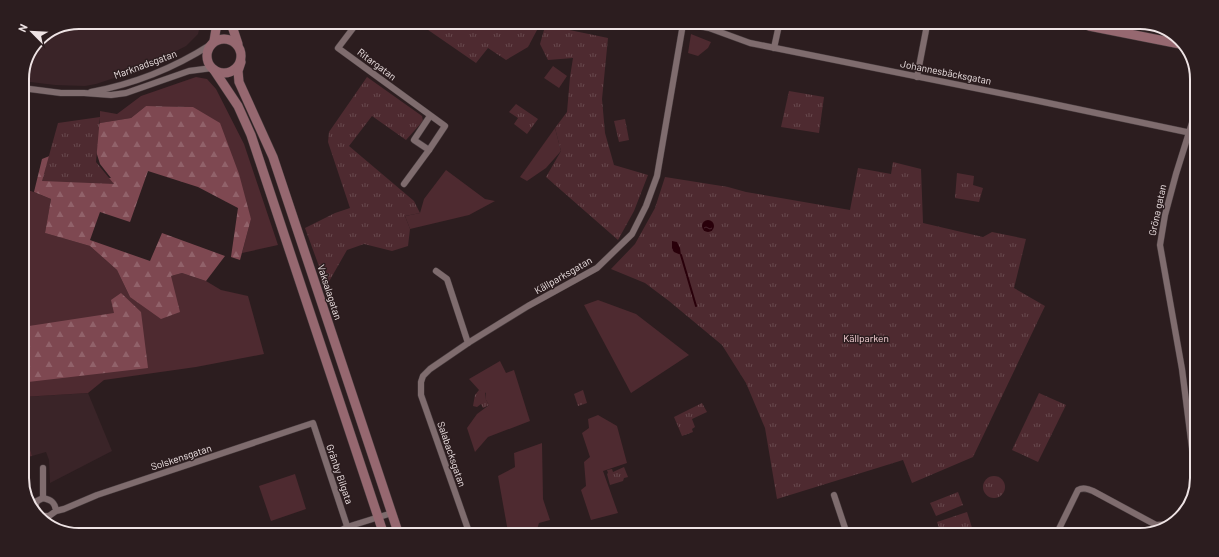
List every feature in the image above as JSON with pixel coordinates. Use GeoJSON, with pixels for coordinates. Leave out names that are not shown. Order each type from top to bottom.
{"type":"FeatureCollection","features":[{"type":"Feature","properties":{"kind":"main road"},"geometry":{"type":"LineString","coordinates":[[216,29],[208,50],[207,59],[238,106],[251,135],[382,528]]}},
{"type":"Feature","properties":{"kind":"main road"},"geometry":{"type":"LineString","coordinates":[[213,69],[219,72],[230,72],[234,70],[241,62],[241,51],[233,29]]}},
{"type":"Feature","properties":{"kind":"main road"},"geometry":{"type":"LineString","coordinates":[[1104,29],[1174,43]]}},
{"type":"Feature","properties":{"kind":"main road"},"geometry":{"type":"LineString","coordinates":[[212,43],[223,38],[227,38],[236,42],[239,46]]}},
{"type":"Feature","properties":{"kind":"main road","name":"Vaksalagatan"},"geometry":{"type":"LineString","coordinates":[[241,62],[238,71],[239,82],[273,157],[397,528]]}},
{"type":"Feature","properties":{"kind":"street","name":"Ritargatan"},"geometry":{"type":"LineString","coordinates":[[352,29],[338,48],[445,126],[404,184]]}},
{"type":"Feature","properties":{"kind":"street","name":"Källparksgatan"},"geometry":{"type":"LineString","coordinates":[[421,382],[427,371],[468,343],[528,306],[597,268],[632,234],[646,206],[657,176],[682,29]]}},
{"type":"Feature","properties":{"kind":"street","name":"Johannesbäcksgatan"},"geometry":{"type":"LineString","coordinates":[[712,29],[750,43],[1188,132]]}},
{"type":"Feature","properties":{"kind":"street"},"geometry":{"type":"LineString","coordinates":[[774,48],[778,29]]}},
{"type":"Feature","properties":{"kind":"street"},"geometry":{"type":"LineString","coordinates":[[917,76],[926,29]]}},
{"type":"Feature","properties":{"kind":"street","name":"Marknadsgatan"},"geometry":{"type":"LineString","coordinates":[[84,93],[111,87],[155,73],[183,61],[212,43]]}},
{"type":"Feature","properties":{"kind":"street","name":"Marknadsgatan"},"geometry":{"type":"LineString","coordinates":[[29,89],[62,94],[84,93],[111,95],[126,93],[189,71],[213,69]]}},
{"type":"Feature","properties":{"kind":"street"},"geometry":{"type":"LineString","coordinates":[[429,150],[414,140],[430,116]]}},
{"type":"Feature","properties":{"kind":"street","name":"Gröna gatan"},"geometry":{"type":"LineString","coordinates":[[1190,126],[1165,215],[1160,245],[1174,319],[1190,432]]}},
{"type":"Feature","properties":{"kind":"street"},"geometry":{"type":"LineString","coordinates":[[436,271],[447,279],[468,343]]}},
{"type":"Feature","properties":{"kind":"street","name":"Salabacksgatan"},"geometry":{"type":"LineString","coordinates":[[421,382],[421,395],[468,528]]}},
{"type":"Feature","properties":{"kind":"street","name":"Solskensgatan"},"geometry":{"type":"LineString","coordinates":[[46,516],[49,516],[56,511],[64,510],[105,492],[313,424]]}},
{"type":"Feature","properties":{"kind":"street","name":"Gränby Bilgata"},"geometry":{"type":"LineString","coordinates":[[313,424],[347,528]]}},
{"type":"Feature","properties":{"kind":"street","name":"Solskensgatan"},"geometry":{"type":"LineString","coordinates":[[36,504],[37,501],[43,498],[43,468]]}},
{"type":"Feature","properties":{"kind":"street"},"geometry":{"type":"LineString","coordinates":[[1059,528],[1080,488],[1087,488],[1156,525]]}},
{"type":"Feature","properties":{"kind":"street"},"geometry":{"type":"LineString","coordinates":[[834,495],[845,528]]}},
{"type":"Feature","properties":{"kind":"street"},"geometry":{"type":"LineString","coordinates":[[43,498],[50,499],[55,504],[56,511]]}},
{"type":"Feature","properties":{"kind":"street"},"geometry":{"type":"LineString","coordinates":[[353,528],[392,513]]}},
{"type":"Feature","properties":{"kind":"shaded area"},"geometry":{"type":"Polygon","coordinates":[[[72,29],[199,29],[198,34],[186,46],[147,66],[96,84],[85,86],[55,85],[29,82],[34,57],[37,52],[52,52],[52,37],[72,29]]]}},
{"type":"Feature","properties":{"kind":"shaded area"},"geometry":{"type":"Polygon","coordinates":[[[88,393],[112,451],[50,483],[49,460],[46,452],[32,456],[29,445],[29,397],[88,393]]]}},
{"type":"Feature","properties":{"kind":"green space"},"geometry":{"type":"Polygon","coordinates":[[[427,29],[537,30],[528,47],[506,60],[488,48],[476,63],[427,29]]]}},
{"type":"Feature","properties":{"kind":"green space"},"geometry":{"type":"Polygon","coordinates":[[[565,29],[608,38],[602,99],[605,133],[614,165],[648,175],[634,211],[618,240],[546,177],[561,151],[555,128],[567,112],[573,58],[548,60],[540,44],[544,30],[565,29]]]}},
{"type":"Feature","properties":{"kind":"green space"},"geometry":{"type":"Polygon","coordinates":[[[691,34],[711,42],[708,48],[698,56],[688,53],[691,34]]]}},
{"type":"Feature","properties":{"kind":"green space"},"geometry":{"type":"Polygon","coordinates":[[[553,66],[567,76],[559,88],[544,78],[553,66]]]}},
{"type":"Feature","properties":{"kind":"green space"},"geometry":{"type":"Polygon","coordinates":[[[196,77],[207,79],[216,89],[244,144],[278,245],[242,253],[251,219],[193,107],[146,106],[131,118],[100,123],[100,111],[117,114],[141,96],[196,77]]]}},
{"type":"Feature","properties":{"kind":"green space"},"geometry":{"type":"Polygon","coordinates":[[[367,77],[422,116],[423,121],[406,140],[372,116],[349,146],[414,201],[420,213],[405,216],[410,229],[408,246],[392,251],[364,244],[347,250],[327,285],[305,228],[335,213],[350,208],[328,142],[329,132],[367,77]]]}},
{"type":"Feature","properties":{"kind":"green space"},"geometry":{"type":"Polygon","coordinates":[[[789,91],[824,97],[819,133],[781,127],[789,91]]]}},
{"type":"Feature","properties":{"kind":"green space"},"geometry":{"type":"Polygon","coordinates":[[[516,104],[538,119],[527,134],[514,124],[518,118],[509,112],[516,104]]]}},
{"type":"Feature","properties":{"kind":"green space"},"geometry":{"type":"Polygon","coordinates":[[[146,106],[193,107],[220,123],[239,174],[251,219],[240,260],[231,257],[238,208],[198,187],[148,171],[130,222],[100,212],[90,240],[150,261],[162,233],[225,256],[206,281],[182,273],[171,276],[180,312],[161,319],[130,297],[117,270],[90,246],[45,233],[51,199],[34,192],[42,159],[57,153],[79,177],[111,178],[100,164],[91,135],[100,123],[131,118],[146,106]]]}},
{"type":"Feature","properties":{"kind":"green space"},"geometry":{"type":"Polygon","coordinates":[[[100,117],[96,162],[114,184],[42,181],[58,123],[100,117]]]}},
{"type":"Feature","properties":{"kind":"green space"},"geometry":{"type":"Polygon","coordinates":[[[625,119],[629,140],[619,142],[614,121],[625,119]]]}},
{"type":"Feature","properties":{"kind":"green space"},"geometry":{"type":"Polygon","coordinates":[[[555,128],[561,151],[546,168],[527,181],[520,177],[555,128]]]}},
{"type":"Feature","properties":{"kind":"green space","name":"Källparken"},"geometry":{"type":"Polygon","coordinates":[[[893,162],[921,169],[923,223],[983,237],[992,232],[1026,239],[1014,288],[1045,306],[973,457],[912,483],[903,460],[777,499],[765,428],[746,383],[722,345],[645,283],[611,269],[635,244],[655,208],[665,177],[728,187],[746,192],[850,210],[858,168],[891,174],[893,162]]]}},
{"type":"Feature","properties":{"kind":"green space"},"geometry":{"type":"Polygon","coordinates":[[[446,170],[485,199],[495,201],[469,215],[410,229],[405,216],[420,213],[424,199],[446,170]]]}},
{"type":"Feature","properties":{"kind":"green space"},"geometry":{"type":"Polygon","coordinates":[[[957,173],[974,176],[973,185],[983,188],[979,202],[955,198],[957,173]]]}},
{"type":"Feature","properties":{"kind":"green space"},"geometry":{"type":"Polygon","coordinates":[[[29,191],[51,199],[45,233],[90,246],[117,270],[130,297],[171,276],[182,273],[206,281],[221,290],[248,296],[264,354],[196,367],[104,380],[88,393],[29,397],[29,191]]]}},
{"type":"Feature","properties":{"kind":"green space"},"geometry":{"type":"Polygon","coordinates":[[[121,293],[141,312],[148,368],[29,382],[29,326],[114,313],[111,300],[121,293]]]}},
{"type":"Feature","properties":{"kind":"green space"},"geometry":{"type":"Polygon","coordinates":[[[598,300],[636,314],[689,355],[631,393],[584,305],[598,300]]]}},
{"type":"Feature","properties":{"kind":"green space"},"geometry":{"type":"Polygon","coordinates":[[[500,361],[506,373],[514,370],[530,421],[488,437],[475,452],[467,428],[477,414],[489,405],[486,400],[486,393],[479,390],[469,379],[500,361]]]}},
{"type":"Feature","properties":{"kind":"green space"},"geometry":{"type":"Polygon","coordinates":[[[479,390],[485,391],[486,400],[489,405],[483,408],[481,404],[477,407],[473,406],[475,395],[479,390]]]}},
{"type":"Feature","properties":{"kind":"green space"},"geometry":{"type":"Polygon","coordinates":[[[583,390],[587,403],[578,406],[574,394],[583,390]]]}},
{"type":"Feature","properties":{"kind":"green space"},"geometry":{"type":"Polygon","coordinates":[[[1039,393],[1066,405],[1038,462],[1012,450],[1039,393]]]}},
{"type":"Feature","properties":{"kind":"green space"},"geometry":{"type":"Polygon","coordinates":[[[702,403],[707,412],[692,419],[695,427],[692,429],[693,432],[682,436],[674,417],[702,403]]]}},
{"type":"Feature","properties":{"kind":"green space"},"geometry":{"type":"Polygon","coordinates":[[[598,415],[617,426],[627,463],[603,471],[618,513],[591,520],[581,490],[586,486],[584,462],[590,457],[582,433],[589,428],[588,419],[598,415]]]}},
{"type":"Feature","properties":{"kind":"green space"},"geometry":{"type":"Polygon","coordinates":[[[542,443],[543,499],[550,520],[539,523],[538,528],[507,528],[498,476],[515,467],[514,453],[542,443]]]}},
{"type":"Feature","properties":{"kind":"green space"},"geometry":{"type":"Polygon","coordinates":[[[29,445],[32,456],[29,457],[29,445]]]}},
{"type":"Feature","properties":{"kind":"green space"},"geometry":{"type":"Polygon","coordinates":[[[624,467],[628,477],[624,478],[623,481],[610,485],[607,470],[612,469],[613,472],[624,467]]]}},
{"type":"Feature","properties":{"kind":"green space"},"geometry":{"type":"Polygon","coordinates":[[[295,474],[306,509],[271,521],[259,486],[295,474]]]}},
{"type":"Feature","properties":{"kind":"green space"},"geometry":{"type":"Polygon","coordinates":[[[994,476],[998,477],[1004,483],[1004,491],[998,497],[994,498],[990,497],[984,491],[983,487],[984,483],[990,477],[994,476]]]}},
{"type":"Feature","properties":{"kind":"green space"},"geometry":{"type":"Polygon","coordinates":[[[958,492],[963,505],[936,516],[930,503],[958,492]]]}},
{"type":"Feature","properties":{"kind":"green space"},"geometry":{"type":"Polygon","coordinates":[[[967,512],[972,528],[939,528],[937,522],[967,512]]]}},
{"type":"Feature","properties":{"kind":"water"},"geometry":{"type":"Polygon","coordinates":[[[710,220],[713,221],[713,231],[706,232],[703,231],[702,224],[703,221],[710,220]]]}},
{"type":"Feature","properties":{"kind":"water"},"geometry":{"type":"Polygon","coordinates":[[[672,241],[677,242],[681,255],[674,252],[672,249],[672,241]]]}},
{"type":"Feature","properties":{"kind":"waterway"},"geometry":{"type":"LineString","coordinates":[[681,255],[696,306]]}}]}
